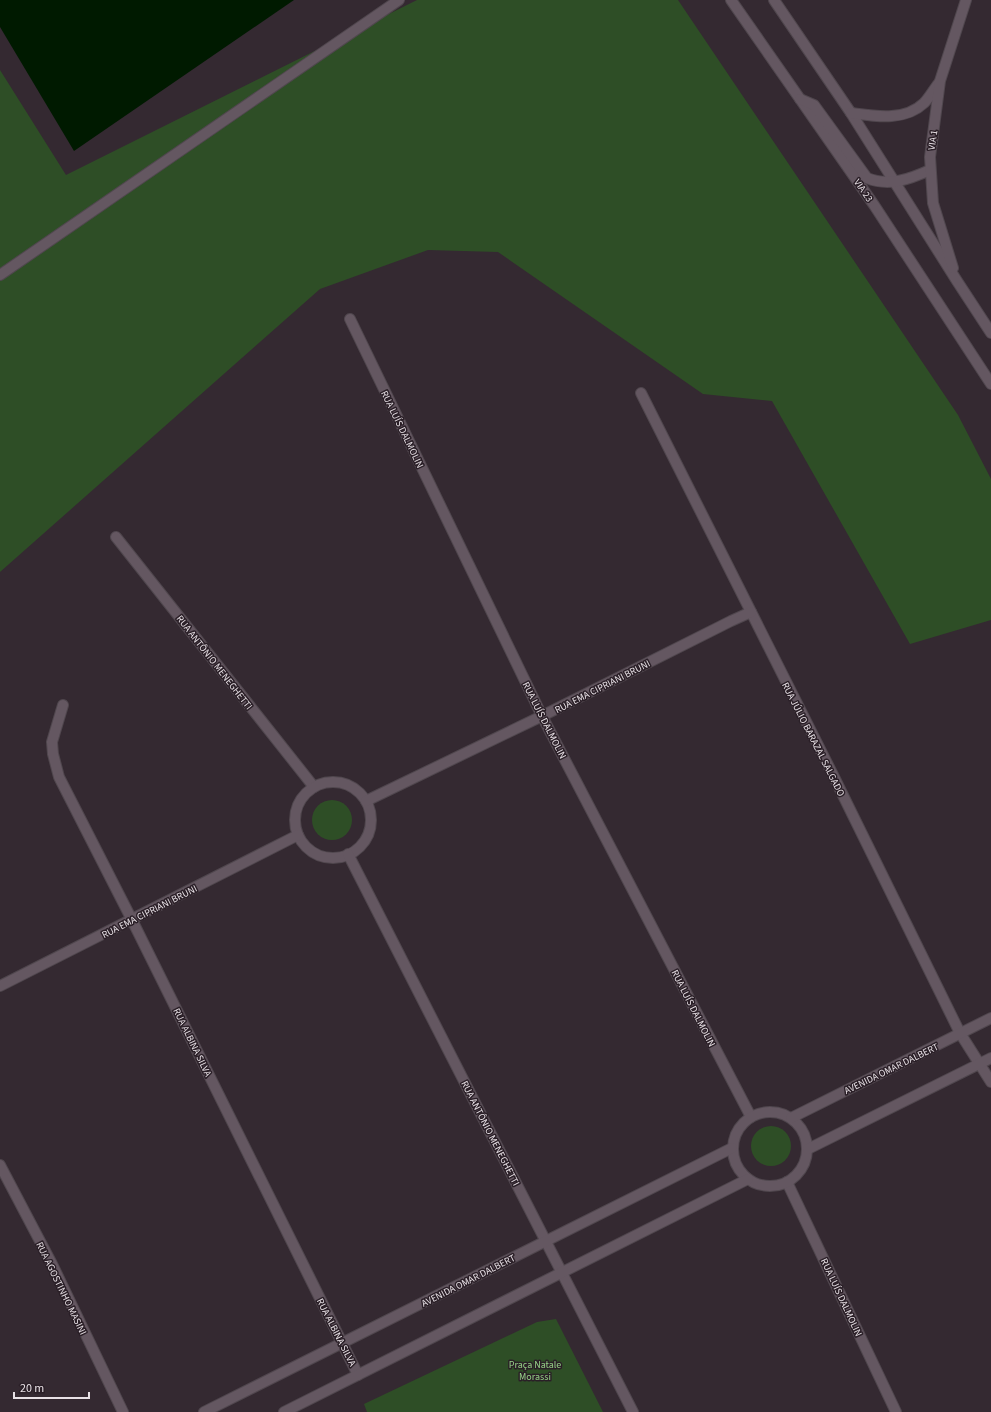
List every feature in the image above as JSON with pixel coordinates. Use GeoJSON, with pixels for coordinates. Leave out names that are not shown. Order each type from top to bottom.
{"type":"FeatureCollection","features":[{"type":"Feature","properties":{"kind":"street"},"geometry":{"type":"LineString","coordinates":[[0,275],[399,0]]}},
{"type":"Feature","properties":{"kind":"street","name":"VIA 23"},"geometry":{"type":"LineString","coordinates":[[731,0],[874,205],[991,384]]}},
{"type":"Feature","properties":{"kind":"street"},"geometry":{"type":"LineString","coordinates":[[774,0],[851,113],[991,333]]}},
{"type":"Feature","properties":{"kind":"street","name":"VIA 1"},"geometry":{"type":"LineString","coordinates":[[957,281],[932,203],[930,156],[940,81],[966,0]]}},
{"type":"Feature","properties":{"kind":"street"},"geometry":{"type":"LineString","coordinates":[[851,113],[881,117],[896,116],[910,112],[923,104],[940,81]]}},
{"type":"Feature","properties":{"kind":"street"},"geometry":{"type":"LineString","coordinates":[[800,99],[814,105],[867,178],[872,180],[894,182],[908,179],[930,170]]}},
{"type":"Feature","properties":{"kind":"street","name":"RUA LUÍS DALMOLIN"},"geometry":{"type":"LineString","coordinates":[[350,319],[542,716],[751,1117]]}},
{"type":"Feature","properties":{"kind":"street","name":"RUA JÚLIO BARAZAL SALGADO"},"geometry":{"type":"LineString","coordinates":[[641,393],[960,1033],[991,1082]]}},
{"type":"Feature","properties":{"kind":"street","name":"RUA ANTÔNIO MENEGHETTI"},"geometry":{"type":"LineString","coordinates":[[116,536],[314,787]]}},
{"type":"Feature","properties":{"kind":"street","name":"RUA EMA CIPRIANI BRUNI"},"geometry":{"type":"LineString","coordinates":[[366,801],[542,716],[751,612]]}},
{"type":"Feature","properties":{"kind":"street","name":"RUA ALBINA SILVA"},"geometry":{"type":"LineString","coordinates":[[63,705],[52,742],[53,754],[60,777],[358,1375]]}},
{"type":"Feature","properties":{"kind":"street"},"geometry":{"type":"LineString","coordinates":[[328,782],[343,783],[357,790],[366,801],[371,816],[369,832],[361,846],[348,854],[334,858],[319,855],[307,847],[298,835],[295,822],[297,808],[304,796],[314,787],[328,782]]}},
{"type":"Feature","properties":{"kind":"street","name":"RUA EMA CIPRIANI BRUNI"},"geometry":{"type":"LineString","coordinates":[[0,986],[298,835]]}},
{"type":"Feature","properties":{"kind":"street","name":"RUA ANTÔNIO MENEGHETTI"},"geometry":{"type":"LineString","coordinates":[[348,854],[633,1412]]}},
{"type":"Feature","properties":{"kind":"street","name":"AVENIDA OMAR DALBERT"},"geometry":{"type":"LineString","coordinates":[[792,1118],[991,1018]]}},
{"type":"Feature","properties":{"kind":"street"},"geometry":{"type":"LineString","coordinates":[[808,1149],[991,1058]]}},
{"type":"Feature","properties":{"kind":"street"},"geometry":{"type":"LineString","coordinates":[[772,1111],[782,1113],[792,1118],[804,1132],[807,1140],[808,1149],[802,1168],[787,1182],[778,1185],[768,1186],[758,1184],[748,1179],[736,1166],[732,1148],[734,1138],[743,1123],[761,1112],[772,1111]]}},
{"type":"Feature","properties":{"kind":"street","name":"AVENIDA OMAR DALBERT"},"geometry":{"type":"LineString","coordinates":[[204,1412],[732,1148]]}},
{"type":"Feature","properties":{"kind":"street","name":"RUA AGOSTINHO MASINI"},"geometry":{"type":"LineString","coordinates":[[0,1165],[52,1264],[122,1412]]}},
{"type":"Feature","properties":{"kind":"street"},"geometry":{"type":"LineString","coordinates":[[284,1412],[748,1179]]}},
{"type":"Feature","properties":{"kind":"street","name":"RUA LUÍS DALMOLIN"},"geometry":{"type":"LineString","coordinates":[[787,1182],[896,1412]]}},
{"type":"Feature","properties":{"kind":"green space"},"geometry":{"type":"Polygon","coordinates":[[[417,0],[678,0],[958,415],[991,479],[991,620],[910,644],[772,401],[703,394],[498,252],[428,250],[320,289],[0,572],[0,70],[66,175],[417,0]]]}},
{"type":"Feature","properties":{"kind":"green space"},"geometry":{"type":"Polygon","coordinates":[[[336,800],[343,803],[349,809],[352,820],[351,828],[343,837],[336,840],[328,840],[321,837],[313,828],[312,816],[315,809],[324,801],[336,800]]]}},
{"type":"Feature","properties":{"kind":"green space"},"geometry":{"type":"Polygon","coordinates":[[[775,1126],[782,1129],[788,1135],[791,1146],[790,1154],[782,1163],[775,1166],[767,1166],[760,1163],[752,1154],[751,1142],[754,1135],[763,1127],[775,1126]]]}},
{"type":"Feature","properties":{"kind":"green space","name":"Praça Natale Morassi"},"geometry":{"type":"Polygon","coordinates":[[[556,1319],[603,1412],[367,1412],[364,1404],[537,1322],[556,1319]]]}},
{"type":"Feature","properties":{"kind":"shaded area"},"geometry":{"type":"Polygon","coordinates":[[[0,0],[294,0],[74,151],[0,27],[0,0]]]}}]}
